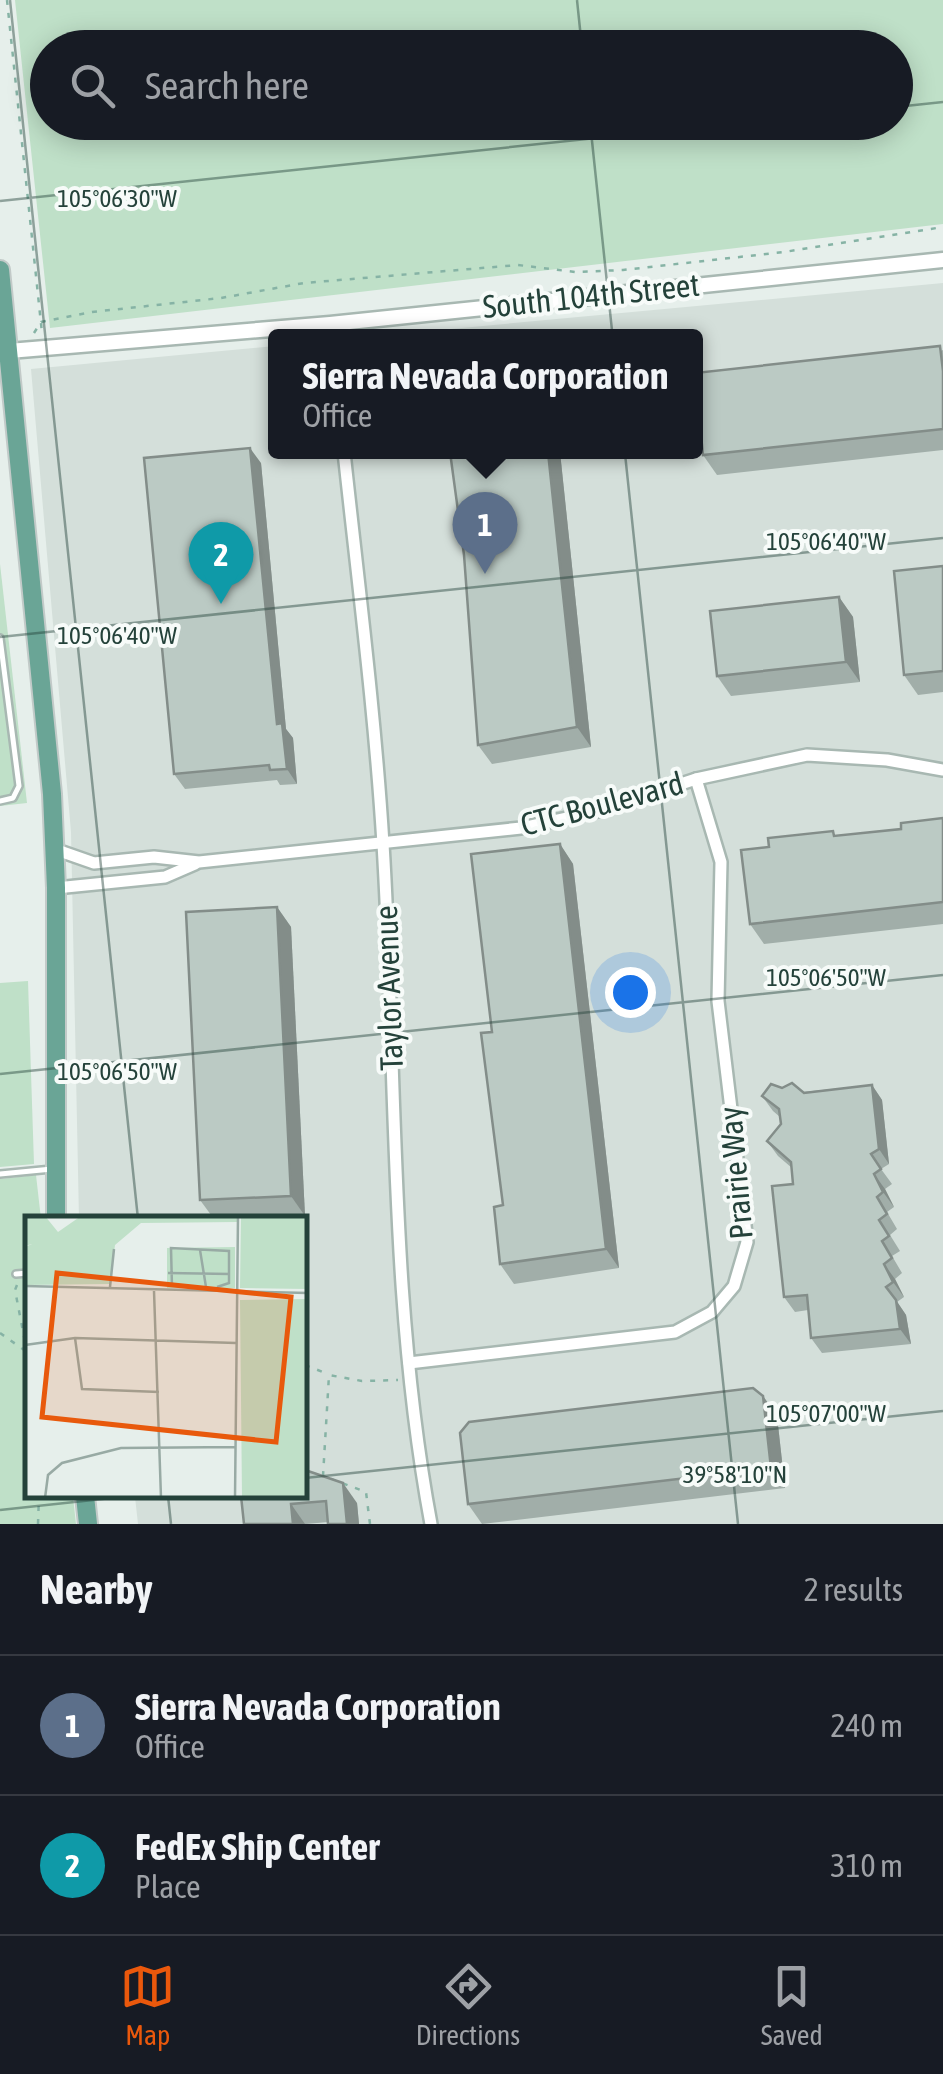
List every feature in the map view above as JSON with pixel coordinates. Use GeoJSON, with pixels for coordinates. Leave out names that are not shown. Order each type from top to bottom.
{"type":"FeatureCollection","features":[{"type":"Feature","properties":{"kind":"main road"},"geometry":{"type":"LineString","coordinates":[[0,270],[4,350],[44,703],[54,849],[56,1216]]}},
{"type":"Feature","properties":{"kind":"main road"},"geometry":{"type":"LineString","coordinates":[[85,1499],[88,1524]]}},
{"type":"Feature","properties":{"kind":"street","name":"South 104th Street"},"geometry":{"type":"LineString","coordinates":[[339,329],[943,260]]}},
{"type":"Feature","properties":{"kind":"street","name":"South 104th Street"},"geometry":{"type":"LineString","coordinates":[[4,350],[268,334]]}},
{"type":"Feature","properties":{"kind":"street","name":"Taylor Avenue"},"geometry":{"type":"LineString","coordinates":[[345,459],[383,843],[400,1260],[409,1363],[431,1524]]}},
{"type":"Feature","properties":{"kind":"street","name":"CTC Boulevard"},"geometry":{"type":"LineString","coordinates":[[54,849],[94,863],[154,857],[199,862],[383,843],[560,821],[696,779],[769,761],[821,754],[943,770]]}},
{"type":"Feature","properties":{"kind":"street","name":"Prairie Way"},"geometry":{"type":"LineString","coordinates":[[409,1363],[675,1332],[712,1312],[734,1286],[747,1242],[718,1001],[722,862],[696,779]]}},
{"type":"Feature","properties":{"kind":"street","name":"CTC Boulevard"},"geometry":{"type":"LineString","coordinates":[[56,888],[166,876],[199,862]]}},
{"type":"Feature","properties":{"kind":"lane"},"geometry":{"type":"LineString","coordinates":[[0,638],[18,786],[13,798],[0,801]]}},
{"type":"Feature","properties":{"kind":"lane"},"geometry":{"type":"LineString","coordinates":[[0,1174],[54,1169]]}},
{"type":"Feature","properties":{"kind":"path"},"geometry":{"type":"LineString","coordinates":[[7,0],[44,350]]}},
{"type":"Feature","properties":{"kind":"path"},"geometry":{"type":"LineString","coordinates":[[34,334],[41,322],[92,312],[222,298],[304,283],[518,265],[575,272],[623,270],[845,244],[943,228]]}},
{"type":"Feature","properties":{"kind":"path"},"geometry":{"type":"LineString","coordinates":[[21,1274],[15,1290],[25,1342]]}},
{"type":"Feature","properties":{"kind":"path"},"geometry":{"type":"LineString","coordinates":[[0,1333],[25,1351]]}},
{"type":"Feature","properties":{"kind":"path"},"geometry":{"type":"LineString","coordinates":[[308,1366],[362,1381],[412,1380]]}},
{"type":"Feature","properties":{"kind":"path"},"geometry":{"type":"LineString","coordinates":[[330,1375],[323,1476],[366,1492],[370,1524]]}},
{"type":"Feature","properties":{"kind":"path"},"geometry":{"type":"LineString","coordinates":[[38,1524],[39,1499]]}},
{"type":"Feature","properties":{"kind":"shaded area"},"geometry":{"type":"Polygon","coordinates":[[[943,283],[943,1524],[138,1524],[135,1499],[308,1499],[308,1216],[79,1216],[71,832],[31,369],[268,347],[268,459],[703,459],[703,329],[450,329],[943,283]]]}},
{"type":"Feature","properties":{"kind":"green space"},"geometry":{"type":"Polygon","coordinates":[[[15,0],[943,0],[943,224],[50,328],[15,0]]]}},
{"type":"Feature","properties":{"kind":"green space"},"geometry":{"type":"Polygon","coordinates":[[[0,564],[27,803],[0,806],[0,564]]]}},
{"type":"Feature","properties":{"kind":"green space"},"geometry":{"type":"Polygon","coordinates":[[[28,981],[34,1164],[0,1167],[0,983],[28,981]]]}},
{"type":"Feature","properties":{"kind":"green space"},"geometry":{"type":"Polygon","coordinates":[[[36,1175],[41,1216],[25,1216],[25,1499],[73,1499],[76,1524],[0,1524],[0,1179],[36,1175]]]}},
{"type":"Feature","properties":{"kind":"building"},"geometry":{"type":"Polygon","coordinates":[[[940,346],[943,429],[703,455],[703,372],[940,346]]]}},
{"type":"Feature","properties":{"kind":"building"},"geometry":{"type":"Polygon","coordinates":[[[250,448],[277,724],[282,723],[287,769],[270,770],[269,765],[174,774],[144,458],[250,448]]]}},
{"type":"Feature","properties":{"kind":"building"},"geometry":{"type":"Polygon","coordinates":[[[451,459],[549,459],[577,727],[478,745],[464,555],[451,459]]]}},
{"type":"Feature","properties":{"kind":"building"},"geometry":{"type":"Polygon","coordinates":[[[943,566],[943,671],[904,675],[894,571],[943,566]]]}},
{"type":"Feature","properties":{"kind":"building"},"geometry":{"type":"Polygon","coordinates":[[[839,597],[846,662],[717,676],[710,611],[839,597]]]}},
{"type":"Feature","properties":{"kind":"building"},"geometry":{"type":"Polygon","coordinates":[[[943,818],[943,902],[750,924],[741,850],[769,847],[768,838],[901,829],[901,823],[943,818]]]}},
{"type":"Feature","properties":{"kind":"building"},"geometry":{"type":"Polygon","coordinates":[[[560,844],[606,1249],[500,1264],[494,1207],[503,1205],[481,1033],[492,1032],[471,854],[560,844]]]}},
{"type":"Feature","properties":{"kind":"building"},"geometry":{"type":"Polygon","coordinates":[[[277,907],[291,1196],[200,1200],[186,912],[277,907]]]}},
{"type":"Feature","properties":{"kind":"building"},"geometry":{"type":"Polygon","coordinates":[[[792,1083],[804,1093],[872,1085],[879,1149],[871,1154],[881,1169],[874,1174],[883,1192],[877,1197],[887,1214],[879,1220],[889,1236],[882,1241],[892,1258],[884,1264],[893,1282],[886,1287],[896,1300],[900,1329],[811,1338],[807,1295],[784,1297],[772,1186],[793,1184],[791,1162],[767,1141],[781,1124],[779,1109],[762,1096],[771,1084],[782,1088],[792,1083]]]}},
{"type":"Feature","properties":{"kind":"building"},"geometry":{"type":"Polygon","coordinates":[[[753,1388],[763,1396],[771,1468],[468,1504],[460,1433],[469,1422],[753,1388]]]}},
{"type":"Feature","properties":{"kind":"building"},"geometry":{"type":"Polygon","coordinates":[[[308,1471],[343,1483],[347,1524],[328,1524],[326,1501],[291,1504],[293,1524],[244,1524],[241,1499],[308,1499],[308,1471]]]}},
{"type":"Feature","properties":{"kind":"place","name":"Sierra Nevada Corporation"},"geometry":{"type":"Point","coordinates":[485,574]}},
{"type":"Feature","properties":{"kind":"place","name":"FedEx Ship Center"},"geometry":{"type":"Point","coordinates":[221,604]}}]}
